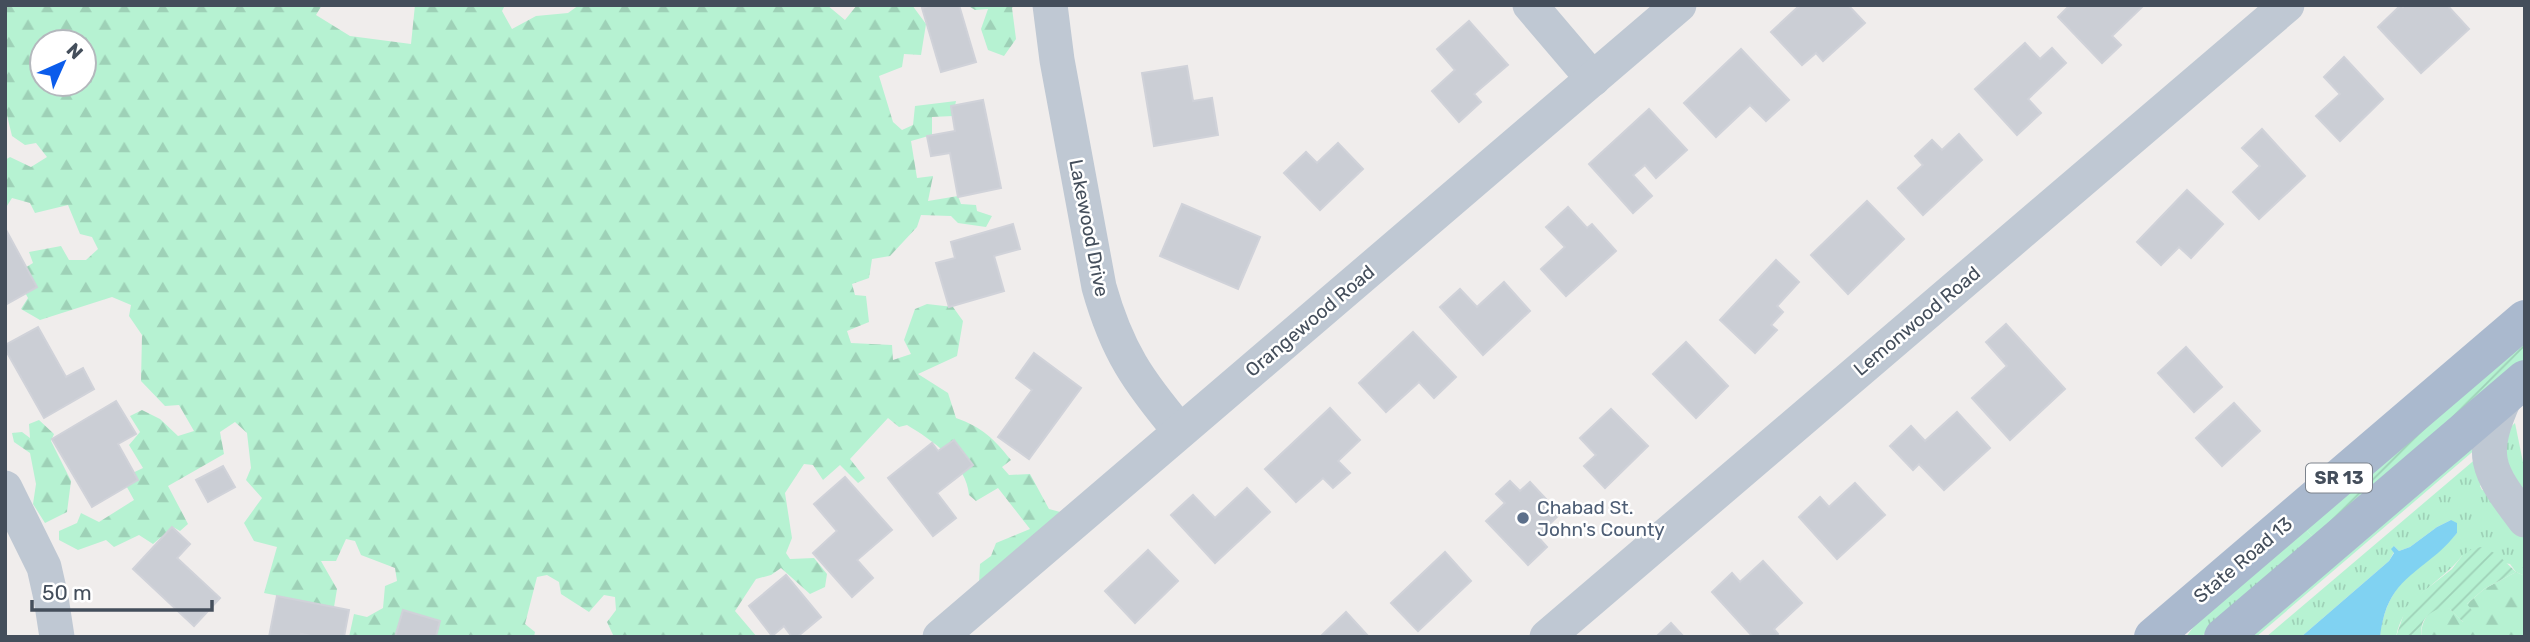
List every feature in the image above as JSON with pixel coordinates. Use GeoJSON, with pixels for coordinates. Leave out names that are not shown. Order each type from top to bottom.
{"type":"FeatureCollection","features":[{"type":"Feature","properties":{"kind":"main road","name":"State Road 13"},"geometry":{"type":"LineString","coordinates":[[2153,637],[2525,319]]}},
{"type":"Feature","properties":{"kind":"main road","name":"SR 13"},"geometry":{"type":"LineString","coordinates":[[2224,637],[2515,387]]}},
{"type":"Feature","properties":{"kind":"street","name":"Lakewood Drive"},"geometry":{"type":"LineString","coordinates":[[1050,5],[1057,60],[1099,287],[1108,319],[1127,361],[1147,392],[1180,431]]}},
{"type":"Feature","properties":{"kind":"street"},"geometry":{"type":"LineString","coordinates":[[1531,5],[1593,79]]}},
{"type":"Feature","properties":{"kind":"street","name":"Orangewood Road"},"geometry":{"type":"LineString","coordinates":[[940,637],[1679,5]]}},
{"type":"Feature","properties":{"kind":"street","name":"Lemonwood Road"},"geometry":{"type":"LineString","coordinates":[[1547,637],[2287,5]]}},
{"type":"Feature","properties":{"kind":"street"},"geometry":{"type":"LineString","coordinates":[[2515,387],[2492,424],[2489,443],[2491,469],[2501,489],[2525,520]]}},
{"type":"Feature","properties":{"kind":"street"},"geometry":{"type":"LineString","coordinates":[[5,488],[44,568],[57,637]]}},
{"type":"Feature","properties":{"kind":"green space"},"geometry":{"type":"Polygon","coordinates":[[[5,5],[322,5],[316,15],[350,36],[411,44],[415,5],[505,5],[502,11],[512,29],[536,16],[568,13],[579,5],[827,5],[845,20],[857,5],[912,5],[926,24],[921,55],[904,54],[902,67],[879,76],[893,122],[902,130],[913,125],[915,106],[956,101],[953,116],[932,117],[932,135],[911,141],[917,178],[933,176],[928,201],[958,196],[961,204],[976,205],[977,211],[992,216],[986,227],[958,223],[951,216],[921,215],[917,227],[890,256],[872,259],[869,278],[852,284],[855,295],[866,296],[869,322],[847,331],[851,343],[892,345],[893,360],[911,354],[904,340],[915,309],[927,304],[953,307],[963,321],[957,356],[918,374],[948,393],[956,418],[980,430],[999,446],[1011,460],[1002,467],[1009,475],[1030,474],[1049,509],[1064,513],[979,583],[980,564],[991,556],[996,543],[1030,529],[998,488],[976,501],[969,495],[962,473],[947,454],[907,425],[899,427],[888,418],[850,459],[865,478],[858,483],[840,465],[823,480],[813,465],[804,464],[785,493],[792,538],[786,553],[790,559],[814,558],[827,574],[825,587],[810,594],[781,568],[771,575],[756,579],[735,611],[757,637],[614,637],[607,622],[616,610],[615,597],[604,595],[589,612],[561,594],[559,582],[547,575],[537,577],[525,624],[535,632],[534,637],[349,637],[354,614],[367,617],[383,608],[385,586],[397,581],[395,568],[361,555],[355,541],[346,539],[336,561],[321,561],[337,589],[334,607],[264,593],[277,547],[254,541],[244,523],[262,498],[246,480],[251,468],[247,433],[235,422],[220,432],[224,454],[168,486],[188,524],[180,531],[173,527],[153,544],[139,535],[114,547],[106,540],[78,550],[59,540],[59,531],[77,523],[81,513],[99,522],[134,500],[122,478],[143,468],[129,445],[140,432],[130,416],[142,410],[160,419],[178,436],[194,431],[179,405],[165,406],[141,381],[142,335],[129,316],[131,305],[112,297],[40,320],[21,309],[28,298],[15,274],[33,263],[29,252],[61,246],[69,260],[86,260],[98,249],[92,237],[80,234],[68,205],[35,213],[30,203],[12,198],[5,209],[5,160],[10,157],[31,167],[47,157],[36,143],[25,145],[12,136],[5,107],[5,5]]]}},
{"type":"Feature","properties":{"kind":"green space"},"geometry":{"type":"Polygon","coordinates":[[[967,5],[1014,5],[1012,8],[1016,39],[1004,56],[988,50],[981,29],[988,9],[975,10],[967,5]]]}},
{"type":"Feature","properties":{"kind":"green space"},"geometry":{"type":"Polygon","coordinates":[[[2525,338],[2525,360],[2315,540],[2304,527],[2525,338]]]}},
{"type":"Feature","properties":{"kind":"green space"},"geometry":{"type":"Polygon","coordinates":[[[39,420],[54,434],[51,441],[71,481],[67,512],[45,523],[33,504],[36,484],[30,453],[14,442],[12,433],[22,432],[30,438],[29,424],[39,420]]]}},
{"type":"Feature","properties":{"kind":"green space"},"geometry":{"type":"Polygon","coordinates":[[[2515,423],[2525,472],[2525,501],[2514,488],[2501,436],[2515,423]]]}},
{"type":"Feature","properties":{"kind":"green space"},"geometry":{"type":"Polygon","coordinates":[[[2474,445],[2477,448],[2256,637],[2251,637],[2474,445]]]}},
{"type":"Feature","properties":{"kind":"green space"},"geometry":{"type":"Polygon","coordinates":[[[2478,457],[2482,490],[2489,491],[2525,536],[2525,576],[2516,572],[2510,564],[2462,556],[2414,601],[2400,623],[2396,637],[2380,637],[2384,617],[2398,588],[2457,533],[2451,520],[2410,547],[2399,551],[2394,546],[2389,561],[2301,637],[2266,637],[2478,457]]]}},
{"type":"Feature","properties":{"kind":"green space"},"geometry":{"type":"Polygon","coordinates":[[[2304,527],[2315,540],[2201,637],[2186,637],[2206,610],[2304,527]]]}},
{"type":"Feature","properties":{"kind":"green space"},"geometry":{"type":"Polygon","coordinates":[[[2481,547],[2497,554],[2516,572],[2484,589],[2467,604],[2474,613],[2463,622],[2450,609],[2441,608],[2425,618],[2422,637],[2396,637],[2406,607],[2452,569],[2462,556],[2481,547]]]}},
{"type":"Feature","properties":{"kind":"green space"},"geometry":{"type":"Polygon","coordinates":[[[2516,572],[2525,576],[2525,637],[2422,637],[2423,625],[2432,610],[2444,607],[2450,609],[2463,622],[2466,605],[2484,589],[2516,572]]]}},
{"type":"Feature","properties":{"kind":"water"},"geometry":{"type":"Polygon","coordinates":[[[2451,520],[2457,523],[2457,533],[2441,551],[2398,588],[2387,608],[2380,637],[2301,637],[2389,561],[2394,553],[2391,549],[2394,546],[2399,551],[2410,547],[2451,520]]]}},
{"type":"Feature","properties":{"kind":"building"},"geometry":{"type":"Polygon","coordinates":[[[931,5],[959,5],[976,62],[941,72],[922,8],[931,5]]]}},
{"type":"Feature","properties":{"kind":"building"},"geometry":{"type":"Polygon","coordinates":[[[1800,5],[1848,5],[1865,23],[1823,61],[1816,53],[1802,65],[1771,32],[1800,5]]]}},
{"type":"Feature","properties":{"kind":"building"},"geometry":{"type":"Polygon","coordinates":[[[2070,5],[2142,7],[2112,36],[2121,45],[2102,63],[2058,17],[2070,5]]]}},
{"type":"Feature","properties":{"kind":"building"},"geometry":{"type":"Polygon","coordinates":[[[2401,5],[2447,5],[2469,29],[2421,73],[2378,27],[2401,5]]]}},
{"type":"Feature","properties":{"kind":"building"},"geometry":{"type":"Polygon","coordinates":[[[1469,21],[1508,65],[1474,94],[1481,102],[1459,122],[1432,91],[1455,70],[1437,49],[1469,21]]]}},
{"type":"Feature","properties":{"kind":"building"},"geometry":{"type":"Polygon","coordinates":[[[2025,43],[2040,59],[2052,48],[2066,63],[2028,99],[2041,113],[2017,135],[1975,89],[2025,43]]]}},
{"type":"Feature","properties":{"kind":"building"},"geometry":{"type":"Polygon","coordinates":[[[1741,49],[1789,100],[1766,121],[1750,105],[1716,137],[1684,103],[1741,49]]]}},
{"type":"Feature","properties":{"kind":"building"},"geometry":{"type":"Polygon","coordinates":[[[2344,57],[2383,99],[2340,141],[2316,116],[2340,94],[2324,77],[2344,57]]]}},
{"type":"Feature","properties":{"kind":"building"},"geometry":{"type":"Polygon","coordinates":[[[1187,66],[1193,101],[1212,98],[1218,135],[1154,146],[1142,73],[1187,66]]]}},
{"type":"Feature","properties":{"kind":"building"},"geometry":{"type":"Polygon","coordinates":[[[983,100],[1001,188],[958,197],[950,153],[931,156],[927,136],[955,131],[951,106],[983,100]]]}},
{"type":"Feature","properties":{"kind":"building"},"geometry":{"type":"Polygon","coordinates":[[[1649,109],[1687,150],[1656,178],[1645,165],[1633,175],[1652,196],[1633,213],[1589,164],[1649,109]]]}},
{"type":"Feature","properties":{"kind":"building"},"geometry":{"type":"Polygon","coordinates":[[[2262,129],[2305,176],[2259,219],[2233,192],[2260,166],[2242,148],[2262,129]]]}},
{"type":"Feature","properties":{"kind":"building"},"geometry":{"type":"Polygon","coordinates":[[[1959,134],[1982,160],[1923,215],[1898,188],[1923,165],[1915,156],[1932,140],[1942,150],[1959,134]]]}},
{"type":"Feature","properties":{"kind":"building"},"geometry":{"type":"Polygon","coordinates":[[[1338,143],[1363,169],[1320,210],[1284,173],[1306,152],[1317,163],[1338,143]]]}},
{"type":"Feature","properties":{"kind":"building"},"geometry":{"type":"Polygon","coordinates":[[[2187,190],[2223,224],[2191,258],[2179,247],[2161,265],[2137,242],[2187,190]]]}},
{"type":"Feature","properties":{"kind":"building"},"geometry":{"type":"Polygon","coordinates":[[[1867,201],[1904,239],[1848,294],[1811,255],[1867,201]]]}},
{"type":"Feature","properties":{"kind":"building"},"geometry":{"type":"Polygon","coordinates":[[[1182,204],[1260,237],[1238,289],[1160,256],[1182,204]]]}},
{"type":"Feature","properties":{"kind":"building"},"geometry":{"type":"Polygon","coordinates":[[[1568,207],[1587,228],[1592,224],[1616,251],[1566,296],[1541,269],[1565,247],[1546,227],[1568,207]]]}},
{"type":"Feature","properties":{"kind":"building"},"geometry":{"type":"Polygon","coordinates":[[[1013,224],[1020,249],[994,256],[1004,291],[949,307],[936,263],[955,258],[951,242],[1013,224]]]}},
{"type":"Feature","properties":{"kind":"building"},"geometry":{"type":"Polygon","coordinates":[[[5,228],[37,287],[5,305],[5,228]]]}},
{"type":"Feature","properties":{"kind":"building"},"geometry":{"type":"Polygon","coordinates":[[[1776,260],[1799,282],[1777,306],[1783,312],[1771,325],[1777,330],[1755,353],[1720,320],[1776,260]]]}},
{"type":"Feature","properties":{"kind":"building"},"geometry":{"type":"Polygon","coordinates":[[[1504,282],[1530,311],[1483,355],[1440,307],[1460,289],[1477,307],[1504,282]]]}},
{"type":"Feature","properties":{"kind":"building"},"geometry":{"type":"Polygon","coordinates":[[[2006,324],[2065,389],[2010,440],[1972,398],[2007,366],[1986,342],[2006,324]]]}},
{"type":"Feature","properties":{"kind":"building"},"geometry":{"type":"Polygon","coordinates":[[[38,327],[66,377],[83,368],[94,389],[44,418],[5,349],[5,345],[38,327]]]}},
{"type":"Feature","properties":{"kind":"building"},"geometry":{"type":"Polygon","coordinates":[[[1413,332],[1456,377],[1434,398],[1419,382],[1386,412],[1359,383],[1413,332]]]}},
{"type":"Feature","properties":{"kind":"building"},"geometry":{"type":"Polygon","coordinates":[[[1686,342],[1728,386],[1696,418],[1653,374],[1686,342]]]}},
{"type":"Feature","properties":{"kind":"building"},"geometry":{"type":"Polygon","coordinates":[[[2186,347],[2222,387],[2194,412],[2158,373],[2186,347]]]}},
{"type":"Feature","properties":{"kind":"building"},"geometry":{"type":"Polygon","coordinates":[[[1034,353],[1081,388],[1029,459],[998,437],[1032,390],[1016,378],[1034,353]]]}},
{"type":"Feature","properties":{"kind":"building"},"geometry":{"type":"Polygon","coordinates":[[[116,401],[136,434],[118,444],[138,480],[92,507],[52,439],[116,401]]]}},
{"type":"Feature","properties":{"kind":"building"},"geometry":{"type":"Polygon","coordinates":[[[2234,403],[2260,431],[2222,466],[2196,438],[2234,403]]]}},
{"type":"Feature","properties":{"kind":"building"},"geometry":{"type":"Polygon","coordinates":[[[1330,408],[1360,440],[1338,461],[1350,473],[1333,488],[1323,478],[1296,502],[1265,469],[1330,408]]]}},
{"type":"Feature","properties":{"kind":"building"},"geometry":{"type":"Polygon","coordinates":[[[1611,409],[1648,446],[1605,488],[1584,466],[1596,455],[1580,438],[1611,409]]]}},
{"type":"Feature","properties":{"kind":"building"},"geometry":{"type":"Polygon","coordinates":[[[1957,412],[1990,448],[1944,490],[1919,464],[1913,470],[1890,446],[1911,426],[1925,441],[1957,412]]]}},
{"type":"Feature","properties":{"kind":"building"},"geometry":{"type":"Polygon","coordinates":[[[954,440],[973,465],[937,493],[956,518],[933,536],[888,478],[932,443],[938,451],[954,440]]]}},
{"type":"Feature","properties":{"kind":"building"},"geometry":{"type":"Polygon","coordinates":[[[223,466],[235,487],[208,502],[196,480],[223,466]]]}},
{"type":"Feature","properties":{"kind":"building"},"geometry":{"type":"Polygon","coordinates":[[[845,477],[892,530],[857,560],[873,578],[852,597],[813,553],[837,531],[814,504],[845,477]]]}},
{"type":"Feature","properties":{"kind":"building"},"geometry":{"type":"Polygon","coordinates":[[[1510,481],[1520,491],[1530,482],[1560,514],[1537,536],[1547,547],[1528,565],[1486,521],[1505,503],[1496,494],[1510,481]]]}},
{"type":"Feature","properties":{"kind":"building"},"geometry":{"type":"Polygon","coordinates":[[[1855,483],[1885,515],[1837,559],[1799,517],[1820,497],[1829,507],[1855,483]]]}},
{"type":"Feature","properties":{"kind":"building"},"geometry":{"type":"Polygon","coordinates":[[[1247,488],[1270,512],[1215,563],[1171,515],[1193,495],[1215,518],[1247,488]]]}},
{"type":"Feature","properties":{"kind":"building"},"geometry":{"type":"Polygon","coordinates":[[[172,527],[190,544],[177,558],[220,598],[194,626],[133,569],[172,527]]]}},
{"type":"Feature","properties":{"kind":"building"},"geometry":{"type":"Polygon","coordinates":[[[1148,550],[1178,581],[1135,623],[1105,591],[1148,550]]]}},
{"type":"Feature","properties":{"kind":"building"},"geometry":{"type":"Polygon","coordinates":[[[1445,552],[1471,581],[1418,631],[1391,603],[1445,552]]]}},
{"type":"Feature","properties":{"kind":"building"},"geometry":{"type":"Polygon","coordinates":[[[1763,561],[1802,603],[1774,629],[1778,634],[1775,637],[1753,637],[1712,592],[1732,573],[1740,582],[1763,561]]]}},
{"type":"Feature","properties":{"kind":"building"},"geometry":{"type":"Polygon","coordinates":[[[786,575],[821,617],[797,637],[792,637],[784,626],[772,636],[749,606],[786,575]]]}},
{"type":"Feature","properties":{"kind":"building"},"geometry":{"type":"Polygon","coordinates":[[[277,596],[349,610],[344,637],[301,634],[300,637],[269,637],[277,596]]]}},
{"type":"Feature","properties":{"kind":"building"},"geometry":{"type":"Polygon","coordinates":[[[403,610],[440,621],[436,636],[439,637],[395,637],[403,610]]]}},
{"type":"Feature","properties":{"kind":"building"},"geometry":{"type":"Polygon","coordinates":[[[1346,612],[1369,637],[1320,637],[1346,612]]]}},
{"type":"Feature","properties":{"kind":"building"},"geometry":{"type":"Polygon","coordinates":[[[1671,623],[1684,637],[1656,637],[1671,623]]]}},
{"type":"Feature","properties":{"kind":"place","name":"Chabad St. John's County"},"geometry":{"type":"Point","coordinates":[1523,518]}}]}
